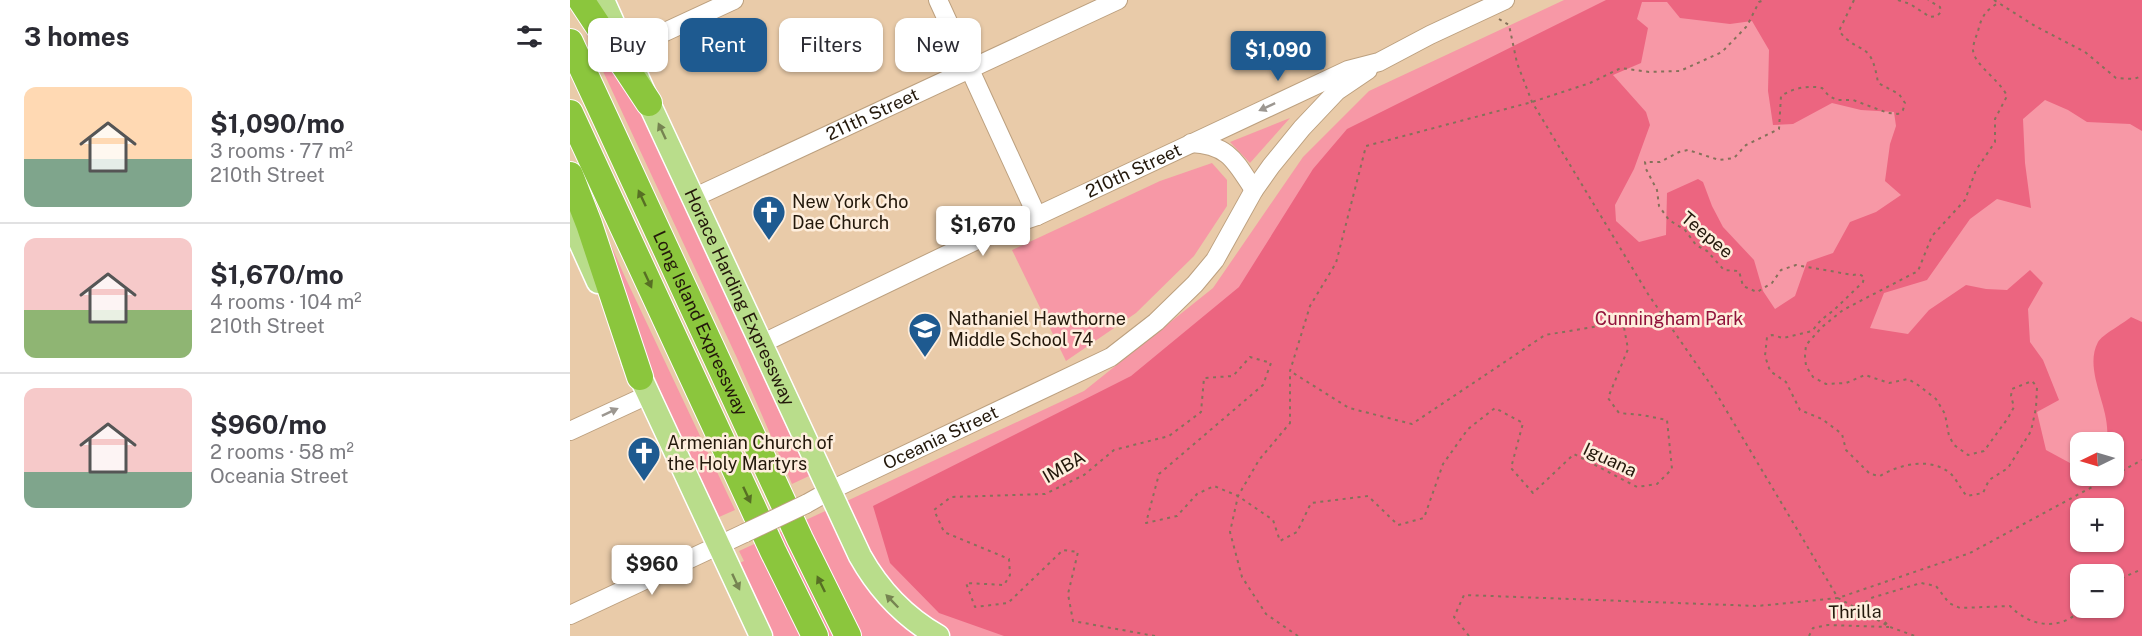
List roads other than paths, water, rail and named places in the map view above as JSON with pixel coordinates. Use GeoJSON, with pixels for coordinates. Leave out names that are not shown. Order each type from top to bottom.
{"type":"FeatureCollection","features":[{"type":"Feature","properties":{"kind":"highway"},"geometry":{"type":"LineString","coordinates":[[581,0],[649,103]]}},
{"type":"Feature","properties":{"kind":"highway","name":"Long Island Expressway"},"geometry":{"type":"LineString","coordinates":[[570,42],[804,548],[848,636]]}},
{"type":"Feature","properties":{"kind":"highway","name":"Long Island Expressway"},"geometry":{"type":"LineString","coordinates":[[570,113],[814,636]]}},
{"type":"Feature","properties":{"kind":"highway"},"geometry":{"type":"LineString","coordinates":[[570,175],[645,386]]}},
{"type":"Feature","properties":{"kind":"highway"},"geometry":{"type":"LineString","coordinates":[[773,551],[802,636]]}},
{"type":"Feature","properties":{"kind":"main road","name":"Horace Harding Expressway"},"geometry":{"type":"LineString","coordinates":[[603,0],[611,18]]}},
{"type":"Feature","properties":{"kind":"main road","name":"Horace Harding Expressway"},"geometry":{"type":"LineString","coordinates":[[636,72],[860,556],[878,586],[907,615],[938,636]]}},
{"type":"Feature","properties":{"kind":"main road"},"geometry":{"type":"LineString","coordinates":[[573,234],[761,636]]}},
{"type":"Feature","properties":{"kind":"street"},"geometry":{"type":"LineString","coordinates":[[668,31],[734,0]]}},
{"type":"Feature","properties":{"kind":"street"},"geometry":{"type":"LineString","coordinates":[[938,0],[946,18]]}},
{"type":"Feature","properties":{"kind":"street","name":"211th Street"},"geometry":{"type":"LineString","coordinates":[[981,63],[1118,0]]}},
{"type":"Feature","properties":{"kind":"street","name":"210th Street"},"geometry":{"type":"LineString","coordinates":[[761,344],[1002,228],[1037,216],[1348,70],[1379,62],[1482,5],[1505,0]]}},
{"type":"Feature","properties":{"kind":"street","name":"Oceania Street"},"geometry":{"type":"LineString","coordinates":[[570,615],[1111,357],[1156,322],[1196,284],[1215,260],[1254,190],[1302,128],[1337,91],[1379,62]]}},
{"type":"Feature","properties":{"kind":"street","name":"211th Street"},"geometry":{"type":"LineString","coordinates":[[693,198],[963,72]]}},
{"type":"Feature","properties":{"kind":"street"},"geometry":{"type":"LineString","coordinates":[[970,72],[1037,216]]}},
{"type":"Feature","properties":{"kind":"street"},"geometry":{"type":"LineString","coordinates":[[1191,143],[1218,147],[1236,162],[1254,190]]}},
{"type":"Feature","properties":{"kind":"street"},"geometry":{"type":"LineString","coordinates":[[570,431],[645,386]]}},
{"type":"Feature","properties":{"kind":"place","name":"New York Cho Dae Church"},"geometry":{"type":"Point","coordinates":[769,241]}},
{"type":"Feature","properties":{"kind":"place","name":"Nathaniel Hawthorne Middle School 74"},"geometry":{"type":"Point","coordinates":[925,358]}},
{"type":"Feature","properties":{"kind":"place","name":"Armenian Church of the Holy Martyrs"},"geometry":{"type":"Point","coordinates":[644,482]}},
{"type":"Feature","properties":{"kind":"park label","name":"Cunningham Park"},"geometry":{"type":"Point","coordinates":[1669,319]}}]}
